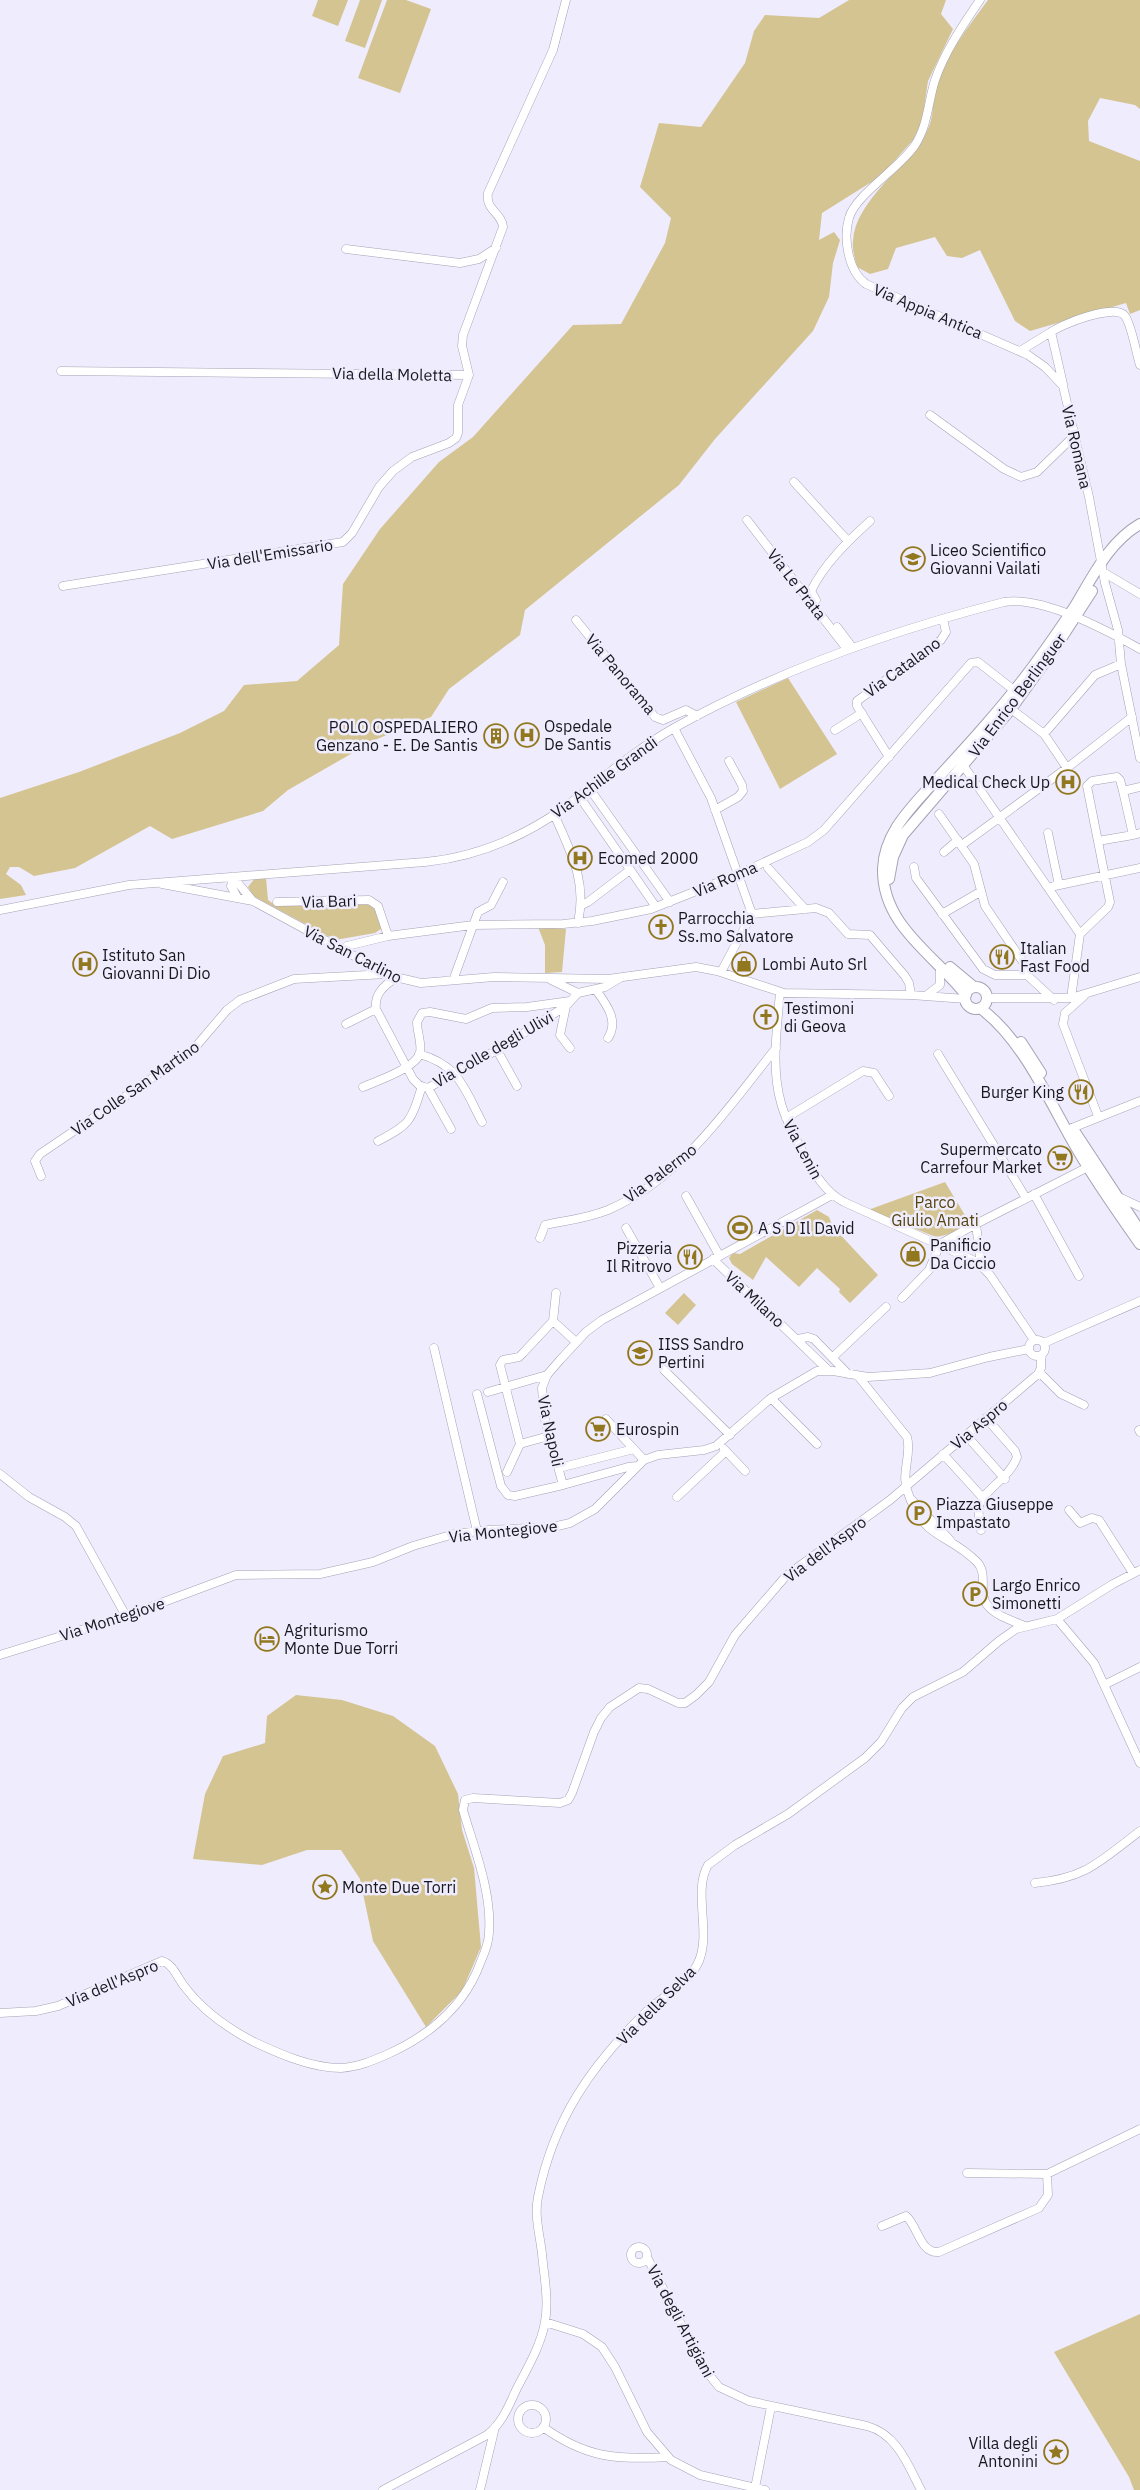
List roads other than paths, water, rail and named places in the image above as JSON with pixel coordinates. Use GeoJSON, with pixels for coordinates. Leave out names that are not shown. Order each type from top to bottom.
{"type":"FeatureCollection","features":[{"type":"Feature","properties":{"kind":"main road"},"geometry":{"type":"LineString","coordinates":[[1073,615],[1119,539],[1140,524]]}},
{"type":"Feature","properties":{"kind":"main road"},"geometry":{"type":"LineString","coordinates":[[1102,567],[1120,547],[1140,531]]}},
{"type":"Feature","properties":{"kind":"main road","name":"Via Enrico Berlinguer"},"geometry":{"type":"LineString","coordinates":[[1073,615],[1011,709],[966,769],[901,839],[892,857],[889,879],[892,896],[906,920],[953,970],[974,987],[983,989],[984,1003],[971,1007],[966,997],[940,966],[904,928],[889,904],[883,874],[887,848],[901,820],[1014,691],[1073,615]]}},
{"type":"Feature","properties":{"kind":"main road"},"geometry":{"type":"LineString","coordinates":[[966,997],[974,987]]}},
{"type":"Feature","properties":{"kind":"main road"},"geometry":{"type":"LineString","coordinates":[[984,1003],[1011,1029],[1028,1053],[1072,1128],[1140,1231]]}},
{"type":"Feature","properties":{"kind":"main road"},"geometry":{"type":"LineString","coordinates":[[984,1003],[1023,1058],[1088,1166],[1140,1244]]}},
{"type":"Feature","properties":{"kind":"street","name":"Via della Moletta"},"geometry":{"type":"LineString","coordinates":[[61,371],[469,375],[462,349],[463,337],[503,230],[503,223],[488,205],[488,193],[552,52],[561,27],[566,0]]}},
{"type":"Feature","properties":{"kind":"street","name":"Via Appia Antica"},"geometry":{"type":"LineString","coordinates":[[980,0],[940,68],[926,121],[916,144],[900,164],[854,208],[848,220],[847,238],[853,268],[864,283],[1020,351]]}},
{"type":"Feature","properties":{"kind":"street"},"geometry":{"type":"LineString","coordinates":[[346,249],[460,263],[479,259],[496,248]]}},
{"type":"Feature","properties":{"kind":"street"},"geometry":{"type":"LineString","coordinates":[[1020,351],[1071,322],[1110,311],[1118,312],[1126,317],[1140,365]]}},
{"type":"Feature","properties":{"kind":"street"},"geometry":{"type":"LineString","coordinates":[[1051,332],[1063,386]]}},
{"type":"Feature","properties":{"kind":"street","name":"Via Romana"},"geometry":{"type":"LineString","coordinates":[[1020,351],[1045,367],[1063,386],[1089,497],[1102,567],[1120,639],[1121,664],[1140,758]]}},
{"type":"Feature","properties":{"kind":"street","name":"Via dell'Emissario"},"geometry":{"type":"LineString","coordinates":[[64,586],[343,542],[351,535],[376,491],[393,471],[412,457],[449,443],[456,438],[458,432],[458,405],[469,375]]}},
{"type":"Feature","properties":{"kind":"street"},"geometry":{"type":"LineString","coordinates":[[930,416],[1004,469],[1021,477],[1037,472],[1074,436]]}},
{"type":"Feature","properties":{"kind":"street"},"geometry":{"type":"LineString","coordinates":[[794,482],[848,541]]}},
{"type":"Feature","properties":{"kind":"street","name":"Via Le Prata"},"geometry":{"type":"LineString","coordinates":[[747,520],[849,648]]}},
{"type":"Feature","properties":{"kind":"street","name":"Via Le Prata"},"geometry":{"type":"LineString","coordinates":[[849,648],[811,593],[821,575],[848,541],[870,521]]}},
{"type":"Feature","properties":{"kind":"street"},"geometry":{"type":"LineString","coordinates":[[1102,567],[1140,594]]}},
{"type":"Feature","properties":{"kind":"street","name":"Via Achille Grandi"},"geometry":{"type":"LineString","coordinates":[[155,883],[425,862],[461,856],[505,841],[554,814],[632,753],[697,716],[849,648],[1007,601],[1073,615],[1140,649]]}},
{"type":"Feature","properties":{"kind":"street","name":"Via Catalano"},"geometry":{"type":"LineString","coordinates":[[889,757],[856,703],[942,639],[946,631],[943,619]]}},
{"type":"Feature","properties":{"kind":"street","name":"Via Panorama"},"geometry":{"type":"LineString","coordinates":[[576,620],[655,717],[663,720],[686,710],[697,716]]}},
{"type":"Feature","properties":{"kind":"street","name":"Via Roma"},"geometry":{"type":"LineString","coordinates":[[347,946],[388,936],[473,925],[578,923],[656,908],[739,874],[819,835],[971,662],[980,663],[1014,691]]}},
{"type":"Feature","properties":{"kind":"street"},"geometry":{"type":"LineString","coordinates":[[1044,734],[1095,675],[1121,664]]}},
{"type":"Feature","properties":{"kind":"street"},"geometry":{"type":"LineString","coordinates":[[1011,709],[1044,734],[1067,768]]}},
{"type":"Feature","properties":{"kind":"street","name":"Via Catalano"},"geometry":{"type":"LineString","coordinates":[[835,730],[862,713]]}},
{"type":"Feature","properties":{"kind":"street"},"geometry":{"type":"LineString","coordinates":[[944,852],[1000,816],[1067,768],[1132,717]]}},
{"type":"Feature","properties":{"kind":"street"},"geometry":{"type":"LineString","coordinates":[[674,728],[715,810],[752,914],[721,972]]}},
{"type":"Feature","properties":{"kind":"street"},"geometry":{"type":"LineString","coordinates":[[715,810],[739,796],[742,791],[742,785],[729,762]]}},
{"type":"Feature","properties":{"kind":"street"},"geometry":{"type":"LineString","coordinates":[[966,769],[1050,887],[1080,934]]}},
{"type":"Feature","properties":{"kind":"street"},"geometry":{"type":"LineString","coordinates":[[1071,998],[1080,934],[1110,904],[1087,785],[1092,781],[1117,777],[1120,780],[1137,834],[1098,841]]}},
{"type":"Feature","properties":{"kind":"street"},"geometry":{"type":"LineString","coordinates":[[1123,791],[1140,787]]}},
{"type":"Feature","properties":{"kind":"street"},"geometry":{"type":"LineString","coordinates":[[589,788],[670,902]]}},
{"type":"Feature","properties":{"kind":"street"},"geometry":{"type":"LineString","coordinates":[[579,796],[656,908]]}},
{"type":"Feature","properties":{"kind":"street"},"geometry":{"type":"LineString","coordinates":[[554,814],[577,869],[581,886],[582,905],[578,923]]}},
{"type":"Feature","properties":{"kind":"street"},"geometry":{"type":"LineString","coordinates":[[939,814],[960,842],[976,869],[980,892],[991,917],[1023,962],[1027,975],[1054,1000]]}},
{"type":"Feature","properties":{"kind":"street"},"geometry":{"type":"LineString","coordinates":[[1048,834],[1060,886]]}},
{"type":"Feature","properties":{"kind":"street"},"geometry":{"type":"LineString","coordinates":[[914,867],[916,878],[985,971],[995,975],[1027,975]]}},
{"type":"Feature","properties":{"kind":"street"},"geometry":{"type":"LineString","coordinates":[[768,868],[805,909]]}},
{"type":"Feature","properties":{"kind":"street"},"geometry":{"type":"LineString","coordinates":[[1050,887],[1140,868]]}},
{"type":"Feature","properties":{"kind":"street"},"geometry":{"type":"LineString","coordinates":[[582,905],[630,870]]}},
{"type":"Feature","properties":{"kind":"street"},"geometry":{"type":"LineString","coordinates":[[247,894],[246,886],[252,875]]}},
{"type":"Feature","properties":{"kind":"street"},"geometry":{"type":"LineString","coordinates":[[233,877],[231,886],[237,897]]}},
{"type":"Feature","properties":{"kind":"street","name":"Via San Carlino"},"geometry":{"type":"LineString","coordinates":[[233,877],[253,901]]}},
{"type":"Feature","properties":{"kind":"street"},"geometry":{"type":"LineString","coordinates":[[212,893],[219,878]]}},
{"type":"Feature","properties":{"kind":"street"},"geometry":{"type":"LineString","coordinates":[[455,976],[480,910],[491,905],[503,882]]}},
{"type":"Feature","properties":{"kind":"street"},"geometry":{"type":"LineString","coordinates":[[0,910],[100,889],[155,883]]}},
{"type":"Feature","properties":{"kind":"street","name":"Via San Carlino"},"geometry":{"type":"LineString","coordinates":[[155,883],[253,901],[387,974],[396,978],[421,982],[494,977],[550,980],[620,978],[693,967],[721,972],[780,992],[966,997]]}},
{"type":"Feature","properties":{"kind":"street"},"geometry":{"type":"LineString","coordinates":[[942,914],[980,892]]}},
{"type":"Feature","properties":{"kind":"street","name":"Via Bari"},"geometry":{"type":"LineString","coordinates":[[277,902],[369,900],[378,906],[388,936]]}},
{"type":"Feature","properties":{"kind":"street"},"geometry":{"type":"LineString","coordinates":[[752,914],[821,908],[832,916],[848,934],[870,935],[905,976],[910,985],[911,995]]}},
{"type":"Feature","properties":{"kind":"street"},"geometry":{"type":"LineString","coordinates":[[927,996],[940,985],[940,966]]}},
{"type":"Feature","properties":{"kind":"street","name":"Via Colle San Martino"},"geometry":{"type":"LineString","coordinates":[[41,1176],[34,1161],[40,1154],[192,1051],[230,1007],[240,1000],[278,983],[294,979],[387,974]]}},
{"type":"Feature","properties":{"kind":"street"},"geometry":{"type":"LineString","coordinates":[[984,1003],[1071,998],[1140,977]]}},
{"type":"Feature","properties":{"kind":"street"},"geometry":{"type":"LineString","coordinates":[[346,1024],[376,1009],[376,999],[381,990],[396,978]]}},
{"type":"Feature","properties":{"kind":"street","name":"Via San Carlino"},"geometry":{"type":"LineString","coordinates":[[550,980],[578,993],[609,986],[620,978]]}},
{"type":"Feature","properties":{"kind":"street"},"geometry":{"type":"LineString","coordinates":[[596,990],[612,1018],[612,1030],[608,1038]]}},
{"type":"Feature","properties":{"kind":"street","name":"Via Lenin"},"geometry":{"type":"LineString","coordinates":[[780,992],[776,1047],[777,1085],[786,1118],[813,1171],[832,1195],[844,1202],[940,1244],[982,1265],[1034,1340]]}},
{"type":"Feature","properties":{"kind":"street"},"geometry":{"type":"LineString","coordinates":[[570,1048],[560,1035],[568,1004],[578,993]]}},
{"type":"Feature","properties":{"kind":"street"},"geometry":{"type":"LineString","coordinates":[[1086,995],[1065,1013],[1063,1024],[1098,1116]]}},
{"type":"Feature","properties":{"kind":"street"},"geometry":{"type":"LineString","coordinates":[[363,1087],[407,1067],[419,1054],[417,1022],[424,1012],[466,1019],[489,1008],[568,1004]]}},
{"type":"Feature","properties":{"kind":"street","name":"Via Colle degli Ulivi"},"geometry":{"type":"LineString","coordinates":[[376,1009],[413,1079],[425,1087],[456,1073],[497,1050],[568,1004]]}},
{"type":"Feature","properties":{"kind":"street","name":"Via Palermo"},"geometry":{"type":"LineString","coordinates":[[540,1238],[545,1225],[572,1222],[610,1209],[644,1188],[684,1159],[700,1143],[776,1047]]}},
{"type":"Feature","properties":{"kind":"street"},"geometry":{"type":"LineString","coordinates":[[497,1050],[516,1086]]}},
{"type":"Feature","properties":{"kind":"street"},"geometry":{"type":"LineString","coordinates":[[419,1054],[442,1062],[456,1073],[482,1122]]}},
{"type":"Feature","properties":{"kind":"street"},"geometry":{"type":"LineString","coordinates":[[938,1054],[1026,1198]]}},
{"type":"Feature","properties":{"kind":"street"},"geometry":{"type":"LineString","coordinates":[[786,1118],[864,1071],[874,1073],[888,1096]]}},
{"type":"Feature","properties":{"kind":"street"},"geometry":{"type":"LineString","coordinates":[[425,1087],[451,1129]]}},
{"type":"Feature","properties":{"kind":"street"},"geometry":{"type":"LineString","coordinates":[[378,1141],[402,1128],[408,1122],[425,1087]]}},
{"type":"Feature","properties":{"kind":"street"},"geometry":{"type":"LineString","coordinates":[[1072,1128],[1098,1116],[1140,1101]]}},
{"type":"Feature","properties":{"kind":"street"},"geometry":{"type":"LineString","coordinates":[[902,1298],[929,1270],[940,1244],[1088,1166]]}},
{"type":"Feature","properties":{"kind":"street"},"geometry":{"type":"LineString","coordinates":[[1034,1194],[1079,1276]]}},
{"type":"Feature","properties":{"kind":"street","name":"Via Napoli"},"geometry":{"type":"LineString","coordinates":[[477,1394],[504,1492],[513,1496],[563,1485],[549,1436],[541,1397],[547,1375],[576,1342],[599,1322],[832,1195]]}},
{"type":"Feature","properties":{"kind":"street","name":"Via Milano"},"geometry":{"type":"LineString","coordinates":[[686,1196],[716,1257],[828,1370]]}},
{"type":"Feature","properties":{"kind":"street"},"geometry":{"type":"LineString","coordinates":[[1116,1196],[1140,1207]]}},
{"type":"Feature","properties":{"kind":"street"},"geometry":{"type":"LineString","coordinates":[[976,1224],[982,1265]]}},
{"type":"Feature","properties":{"kind":"street"},"geometry":{"type":"LineString","coordinates":[[626,1228],[660,1288]]}},
{"type":"Feature","properties":{"kind":"street"},"geometry":{"type":"LineString","coordinates":[[506,1472],[520,1444],[505,1388],[501,1362],[519,1357],[553,1321],[556,1293]]}},
{"type":"Feature","properties":{"kind":"street"},"geometry":{"type":"LineString","coordinates":[[1041,1356],[1033,1355],[1029,1349],[1034,1340],[1044,1343],[1140,1301]]}},
{"type":"Feature","properties":{"kind":"street"},"geometry":{"type":"LineString","coordinates":[[833,1357],[886,1307]]}},
{"type":"Feature","properties":{"kind":"street"},"geometry":{"type":"LineString","coordinates":[[553,1321],[576,1342]]}},
{"type":"Feature","properties":{"kind":"street","name":"Via Milano"},"geometry":{"type":"LineString","coordinates":[[798,1339],[808,1336],[813,1338],[849,1374]]}},
{"type":"Feature","properties":{"kind":"street"},"geometry":{"type":"LineString","coordinates":[[1044,1343],[1046,1350],[1041,1356],[1039,1372],[1062,1394],[1084,1405]]}},
{"type":"Feature","properties":{"kind":"street"},"geometry":{"type":"LineString","coordinates":[[434,1348],[477,1531]]}},
{"type":"Feature","properties":{"kind":"street","name":"Via Montegiove"},"geometry":{"type":"LineString","coordinates":[[0,1655],[126,1616],[230,1576],[256,1573],[320,1574],[373,1562],[443,1537],[477,1531],[553,1527],[576,1521],[595,1508],[644,1460],[658,1455],[707,1449],[719,1444],[771,1398],[809,1374],[828,1370],[871,1377],[940,1372],[984,1358],[1029,1349]]}},
{"type":"Feature","properties":{"kind":"street"},"geometry":{"type":"LineString","coordinates":[[664,1370],[730,1436]]}},
{"type":"Feature","properties":{"kind":"street","name":"Via Aspro"},"geometry":{"type":"LineString","coordinates":[[906,1487],[1039,1372]]}},
{"type":"Feature","properties":{"kind":"street"},"geometry":{"type":"LineString","coordinates":[[488,1392],[547,1375]]}},
{"type":"Feature","properties":{"kind":"street"},"geometry":{"type":"LineString","coordinates":[[858,1376],[907,1436],[906,1487],[917,1516],[925,1526],[976,1561],[982,1570],[983,1593],[987,1605],[999,1614],[1025,1626]]}},
{"type":"Feature","properties":{"kind":"street"},"geometry":{"type":"LineString","coordinates":[[771,1398],[817,1444]]}},
{"type":"Feature","properties":{"kind":"street"},"geometry":{"type":"LineString","coordinates":[[981,1530],[978,1509],[983,1498],[1005,1479],[1016,1461],[1017,1455],[986,1418]]}},
{"type":"Feature","properties":{"kind":"street"},"geometry":{"type":"LineString","coordinates":[[606,1419],[644,1460]]}},
{"type":"Feature","properties":{"kind":"street"},"geometry":{"type":"LineString","coordinates":[[966,1435],[1005,1479]]}},
{"type":"Feature","properties":{"kind":"street"},"geometry":{"type":"LineString","coordinates":[[520,1444],[549,1436]]}},
{"type":"Feature","properties":{"kind":"street"},"geometry":{"type":"LineString","coordinates":[[719,1444],[745,1471]]}},
{"type":"Feature","properties":{"kind":"street"},"geometry":{"type":"LineString","coordinates":[[558,1468],[634,1450]]}},
{"type":"Feature","properties":{"kind":"street"},"geometry":{"type":"LineString","coordinates":[[676,1497],[726,1451]]}},
{"type":"Feature","properties":{"kind":"street"},"geometry":{"type":"LineString","coordinates":[[943,1454],[983,1498]]}},
{"type":"Feature","properties":{"kind":"street"},"geometry":{"type":"LineString","coordinates":[[563,1485],[636,1466]]}},
{"type":"Feature","properties":{"kind":"street"},"geometry":{"type":"LineString","coordinates":[[0,1474],[26,1495],[65,1517],[76,1526],[126,1616]]}},
{"type":"Feature","properties":{"kind":"street","name":"Via dell'Aspro"},"geometry":{"type":"LineString","coordinates":[[0,2013],[32,2011],[58,2006],[162,1961],[170,1966],[198,2003],[226,2026],[266,2047],[310,2063],[340,2068],[360,2065],[393,2052],[424,2035],[450,2013],[470,1985],[478,1972],[489,1938],[489,1921],[482,1872],[463,1810],[465,1800],[473,1798],[560,1803],[568,1800],[594,1732],[607,1710],[639,1688],[648,1689],[678,1703],[686,1702],[696,1696],[708,1682],[735,1635],[786,1576],[906,1487]]}},
{"type":"Feature","properties":{"kind":"street"},"geometry":{"type":"LineString","coordinates":[[1069,1510],[1080,1523],[1092,1518],[1098,1519],[1137,1572]]}},
{"type":"Feature","properties":{"kind":"street","name":"Via della Selva"},"geometry":{"type":"LineString","coordinates":[[383,2490],[478,2440],[496,2427],[506,2411],[531,2360],[545,2322],[546,2289],[537,2206],[545,2168],[559,2127],[575,2096],[611,2050],[646,2012],[679,1985],[696,1966],[702,1949],[704,1880],[708,1865],[735,1845],[788,1814],[865,1758],[881,1742],[900,1710],[914,1697],[963,1672],[999,1641],[1025,1626],[1057,1619],[1137,1572]]}},
{"type":"Feature","properties":{"kind":"street"},"geometry":{"type":"LineString","coordinates":[[1057,1619],[1088,1654],[1140,1763]]}},
{"type":"Feature","properties":{"kind":"street"},"geometry":{"type":"LineString","coordinates":[[1104,1685],[1140,1667]]}},
{"type":"Feature","properties":{"kind":"street"},"geometry":{"type":"LineString","coordinates":[[1035,1883],[1079,1875],[1140,1831]]}},
{"type":"Feature","properties":{"kind":"street"},"geometry":{"type":"LineString","coordinates":[[966,2173],[1047,2174],[1140,2129]]}},
{"type":"Feature","properties":{"kind":"street"},"geometry":{"type":"LineString","coordinates":[[882,2226],[906,2216],[926,2248],[933,2252],[939,2252],[1039,2208],[1047,2197],[1047,2174]]}},
{"type":"Feature","properties":{"kind":"street","name":"Via degli Artigiani"},"geometry":{"type":"LineString","coordinates":[[647,2257],[708,2377],[719,2387],[735,2396],[771,2407],[865,2425],[880,2431],[900,2450],[921,2490]]}},
{"type":"Feature","properties":{"kind":"street"},"geometry":{"type":"LineString","coordinates":[[545,2322],[577,2331],[602,2347],[615,2367],[646,2432],[668,2457],[700,2476],[739,2487],[765,2490]]}},
{"type":"Feature","properties":{"kind":"street"},"geometry":{"type":"LineString","coordinates":[[755,2488],[771,2407]]}},
{"type":"Feature","properties":{"kind":"street"},"geometry":{"type":"LineString","coordinates":[[480,2490],[496,2427]]}},
{"type":"Feature","properties":{"kind":"street"},"geometry":{"type":"LineString","coordinates":[[543,2427],[571,2445],[588,2452],[628,2459],[668,2457]]}},
{"type":"Feature","properties":{"kind":"place","name":"Liceo Scientifico Giovanni Vailati"},"geometry":{"type":"Point","coordinates":[913,559]}},
{"type":"Feature","properties":{"kind":"place","name":"Ospedale De Santis"},"geometry":{"type":"Point","coordinates":[527,735]}},
{"type":"Feature","properties":{"kind":"place","name":"POLO OSPEDALIERO Genzano - E. De Santis"},"geometry":{"type":"Point","coordinates":[496,736]}},
{"type":"Feature","properties":{"kind":"place","name":"Medical Check Up"},"geometry":{"type":"Point","coordinates":[1068,782]}},
{"type":"Feature","properties":{"kind":"place","name":"Ecomed 2000"},"geometry":{"type":"Point","coordinates":[580,858]}},
{"type":"Feature","properties":{"kind":"place","name":"Parrocchia Ss.mo Salvatore"},"geometry":{"type":"Point","coordinates":[661,927]}},
{"type":"Feature","properties":{"kind":"place","name":"Italian Fast Food"},"geometry":{"type":"Point","coordinates":[1002,957]}},
{"type":"Feature","properties":{"kind":"place","name":"Istituto San Giovanni Di Dio"},"geometry":{"type":"Point","coordinates":[85,964]}},
{"type":"Feature","properties":{"kind":"place","name":"Lombi Auto Srl"},"geometry":{"type":"Point","coordinates":[744,964]}},
{"type":"Feature","properties":{"kind":"place","name":"Testimoni di Geova"},"geometry":{"type":"Point","coordinates":[766,1017]}},
{"type":"Feature","properties":{"kind":"place","name":"Burger King"},"geometry":{"type":"Point","coordinates":[1081,1092]}},
{"type":"Feature","properties":{"kind":"place","name":"Supermercato Carrefour Market"},"geometry":{"type":"Point","coordinates":[1060,1158]}},
{"type":"Feature","properties":{"kind":"place","name":"A S D Il David"},"geometry":{"type":"Point","coordinates":[740,1228]}},
{"type":"Feature","properties":{"kind":"place","name":"Panificio Da Ciccio"},"geometry":{"type":"Point","coordinates":[913,1254]}},
{"type":"Feature","properties":{"kind":"place","name":"Pizzeria Il Ritrovo"},"geometry":{"type":"Point","coordinates":[690,1257]}},
{"type":"Feature","properties":{"kind":"place","name":"IISS Sandro Pertini"},"geometry":{"type":"Point","coordinates":[640,1353]}},
{"type":"Feature","properties":{"kind":"place","name":"Eurospin"},"geometry":{"type":"Point","coordinates":[598,1429]}},
{"type":"Feature","properties":{"kind":"place","name":"Piazza Giuseppe Impastato"},"geometry":{"type":"Point","coordinates":[919,1513]}},
{"type":"Feature","properties":{"kind":"place","name":"Largo Enrico Simonetti"},"geometry":{"type":"Point","coordinates":[975,1594]}},
{"type":"Feature","properties":{"kind":"place","name":"Agriturismo Monte Due Torri"},"geometry":{"type":"Point","coordinates":[267,1639]}},
{"type":"Feature","properties":{"kind":"place","name":"Monte Due Torri"},"geometry":{"type":"Point","coordinates":[325,1887]}},
{"type":"Feature","properties":{"kind":"place","name":"Villa degli Antonini"},"geometry":{"type":"Point","coordinates":[1056,2452]}},
{"type":"Feature","properties":{"kind":"park label","name":"Parco Giulio Amati"},"geometry":{"type":"Point","coordinates":[935,1211]}}]}
